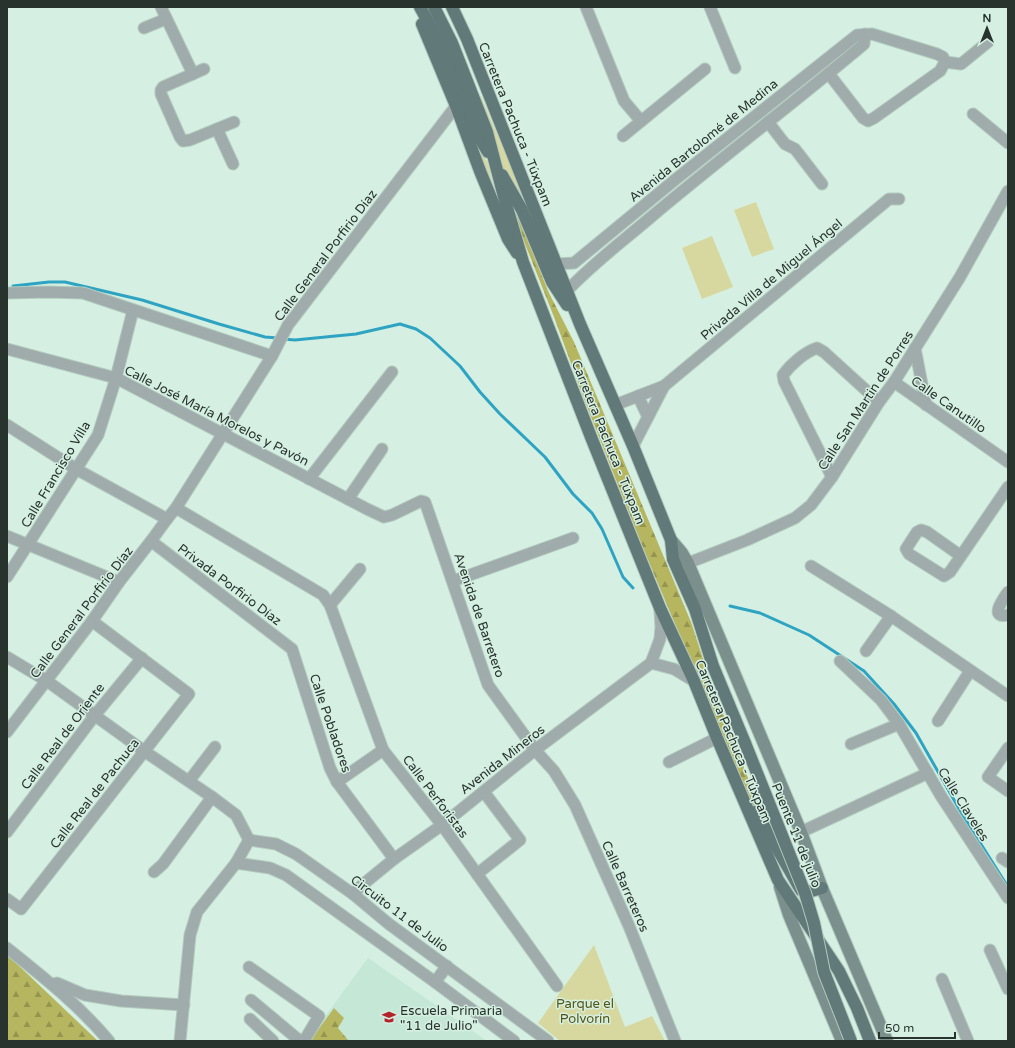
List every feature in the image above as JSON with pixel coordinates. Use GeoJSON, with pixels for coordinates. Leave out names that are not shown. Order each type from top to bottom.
{"type":"FeatureCollection","features":[{"type":"Feature","properties":{"kind":"main road"},"geometry":{"type":"LineString","coordinates":[[413,7],[456,106],[480,171],[508,239],[523,262]]}},
{"type":"Feature","properties":{"kind":"main road"},"geometry":{"type":"LineString","coordinates":[[420,7],[445,56],[470,120],[478,136],[522,210],[552,282],[580,324]]}},
{"type":"Feature","properties":{"kind":"main road","name":"Carretera Pachuca - Túxpam"},"geometry":{"type":"LineString","coordinates":[[434,7],[452,43],[487,132],[494,162],[523,262],[591,437],[660,608],[694,681],[778,880],[842,977],[857,1008],[870,1041]]}},
{"type":"Feature","properties":{"kind":"main road","name":"Carretera Pachuca - Túxpam"},"geometry":{"type":"LineString","coordinates":[[452,7],[461,26],[580,324],[633,446],[671,540],[673,559],[695,609],[713,666],[745,743]]}},
{"type":"Feature","properties":{"kind":"main road"},"geometry":{"type":"LineString","coordinates":[[459,7],[461,26]]}},
{"type":"Feature","properties":{"kind":"main road","name":"Puente 11 de julio"},"geometry":{"type":"LineString","coordinates":[[745,743],[805,893],[814,922],[824,972],[851,1041]]}},
{"type":"Feature","properties":{"kind":"main road"},"geometry":{"type":"LineString","coordinates":[[740,791],[769,834],[801,890],[808,892],[822,888]]}},
{"type":"Feature","properties":{"kind":"street"},"geometry":{"type":"LineString","coordinates":[[161,7],[193,74]]}},
{"type":"Feature","properties":{"kind":"street"},"geometry":{"type":"LineString","coordinates":[[586,7],[624,101],[641,121]]}},
{"type":"Feature","properties":{"kind":"street"},"geometry":{"type":"LineString","coordinates":[[710,7],[735,68]]}},
{"type":"Feature","properties":{"kind":"street"},"geometry":{"type":"LineString","coordinates":[[144,28],[166,18]]}},
{"type":"Feature","properties":{"kind":"street"},"geometry":{"type":"LineString","coordinates":[[865,34],[872,34],[937,54],[942,57],[945,62]]}},
{"type":"Feature","properties":{"kind":"street","name":"Avenida Bartolomé de Medina"},"geometry":{"type":"LineString","coordinates":[[556,264],[574,263],[676,179],[857,35],[865,34],[864,44],[829,74],[685,189],[581,276],[567,291]]}},
{"type":"Feature","properties":{"kind":"street"},"geometry":{"type":"LineString","coordinates":[[945,62],[961,64],[988,42]]}},
{"type":"Feature","properties":{"kind":"street"},"geometry":{"type":"LineString","coordinates":[[829,74],[863,118],[868,121],[940,71],[945,62]]}},
{"type":"Feature","properties":{"kind":"street"},"geometry":{"type":"LineString","coordinates":[[204,69],[163,87],[161,90],[161,94],[183,141],[190,140],[234,122]]}},
{"type":"Feature","properties":{"kind":"street"},"geometry":{"type":"LineString","coordinates":[[623,136],[705,69]]}},
{"type":"Feature","properties":{"kind":"street","name":"Calle General Porfirio Díaz"},"geometry":{"type":"LineString","coordinates":[[7,732],[47,681],[119,582],[176,508],[274,352],[288,325],[456,106]]}},
{"type":"Feature","properties":{"kind":"street"},"geometry":{"type":"LineString","coordinates":[[973,114],[1008,143]]}},
{"type":"Feature","properties":{"kind":"street"},"geometry":{"type":"LineString","coordinates":[[768,122],[786,144],[795,149],[822,184]]}},
{"type":"Feature","properties":{"kind":"street"},"geometry":{"type":"LineString","coordinates":[[217,129],[233,164]]}},
{"type":"Feature","properties":{"kind":"street"},"geometry":{"type":"LineString","coordinates":[[676,179],[685,189]]}},
{"type":"Feature","properties":{"kind":"street","name":"Calle San Martin de Porres"},"geometry":{"type":"LineString","coordinates":[[688,562],[747,540],[795,518],[811,505],[832,477],[960,277],[1008,191]]}},
{"type":"Feature","properties":{"kind":"street","name":"Privada Villa de Miguel Ángel"},"geometry":{"type":"LineString","coordinates":[[615,404],[664,386],[889,200],[899,199]]}},
{"type":"Feature","properties":{"kind":"street"},"geometry":{"type":"LineString","coordinates":[[7,293],[48,292],[83,294],[274,352]]}},
{"type":"Feature","properties":{"kind":"street","name":"Calle Francisco Villa"},"geometry":{"type":"LineString","coordinates":[[7,577],[98,435],[116,378],[133,310]]}},
{"type":"Feature","properties":{"kind":"street"},"geometry":{"type":"LineString","coordinates":[[832,477],[784,381],[783,375],[811,350],[817,348],[824,352],[879,402]]}},
{"type":"Feature","properties":{"kind":"street"},"geometry":{"type":"LineString","coordinates":[[915,348],[926,404]]}},
{"type":"Feature","properties":{"kind":"street","name":"Calle José María Morelos y Pavón"},"geometry":{"type":"LineString","coordinates":[[7,349],[116,378],[384,517],[392,515],[421,501],[425,502]]}},
{"type":"Feature","properties":{"kind":"street"},"geometry":{"type":"LineString","coordinates":[[309,479],[392,372]]}},
{"type":"Feature","properties":{"kind":"street","name":"Calle Canutillo"},"geometry":{"type":"LineString","coordinates":[[894,382],[1008,462]]}},
{"type":"Feature","properties":{"kind":"street","name":"Privada Villa de Miguel Ángel"},"geometry":{"type":"LineString","coordinates":[[633,446],[664,386]]}},
{"type":"Feature","properties":{"kind":"street"},"geometry":{"type":"LineString","coordinates":[[638,396],[648,416]]}},
{"type":"Feature","properties":{"kind":"street"},"geometry":{"type":"LineString","coordinates":[[7,425],[76,469],[167,519]]}},
{"type":"Feature","properties":{"kind":"street"},"geometry":{"type":"LineString","coordinates":[[348,499],[382,449]]}},
{"type":"Feature","properties":{"kind":"street"},"geometry":{"type":"LineString","coordinates":[[961,556],[927,532],[921,530],[917,532],[906,549],[909,554],[944,576],[950,572],[961,556],[1008,487]]}},
{"type":"Feature","properties":{"kind":"street","name":"Avenida de Barretero"},"geometry":{"type":"LineString","coordinates":[[425,502],[488,685],[535,750]]}},
{"type":"Feature","properties":{"kind":"street"},"geometry":{"type":"LineString","coordinates":[[176,508],[323,595],[330,605],[360,569]]}},
{"type":"Feature","properties":{"kind":"street"},"geometry":{"type":"LineString","coordinates":[[7,536],[119,582]]}},
{"type":"Feature","properties":{"kind":"street"},"geometry":{"type":"LineString","coordinates":[[453,581],[573,538]]}},
{"type":"Feature","properties":{"kind":"street","name":"Carretera Pachuca - Túxpam"},"geometry":{"type":"LineString","coordinates":[[671,540],[688,562],[801,832],[822,888],[887,1041]]}},
{"type":"Feature","properties":{"kind":"street","name":"Privada Porfirio Díaz"},"geometry":{"type":"LineString","coordinates":[[151,541],[292,649]]}},
{"type":"Feature","properties":{"kind":"street"},"geometry":{"type":"LineString","coordinates":[[811,566],[891,616],[1008,696]]}},
{"type":"Feature","properties":{"kind":"street"},"geometry":{"type":"LineString","coordinates":[[1008,592],[998,607],[998,611],[1001,614],[1005,616],[1008,615]]}},
{"type":"Feature","properties":{"kind":"street","name":"Calle Perforistas"},"geometry":{"type":"LineString","coordinates":[[330,605],[383,750],[442,825],[557,986]]}},
{"type":"Feature","properties":{"kind":"street"},"geometry":{"type":"LineString","coordinates":[[660,608],[660,639],[651,663],[674,669],[694,681]]}},
{"type":"Feature","properties":{"kind":"street"},"geometry":{"type":"LineString","coordinates":[[866,652],[891,616]]}},
{"type":"Feature","properties":{"kind":"street"},"geometry":{"type":"LineString","coordinates":[[92,621],[142,658]]}},
{"type":"Feature","properties":{"kind":"street","name":"Calle Pobladores"},"geometry":{"type":"LineString","coordinates":[[292,649],[330,768],[337,782],[394,859]]}},
{"type":"Feature","properties":{"kind":"street"},"geometry":{"type":"LineString","coordinates":[[7,657],[47,681],[236,815],[249,840],[236,863],[197,912],[190,935],[180,1041]]}},
{"type":"Feature","properties":{"kind":"street","name":"Calle Real de Pachuca"},"geometry":{"type":"LineString","coordinates":[[7,899],[21,909],[189,694],[142,658]]}},
{"type":"Feature","properties":{"kind":"street","name":"Calle Real de Oriente"},"geometry":{"type":"LineString","coordinates":[[7,832],[95,715],[142,658]]}},
{"type":"Feature","properties":{"kind":"street","name":"Calle Claveles"},"geometry":{"type":"LineString","coordinates":[[840,661],[882,700],[899,724],[941,796],[1008,898]]}},
{"type":"Feature","properties":{"kind":"street","name":"Avenida Mineros"},"geometry":{"type":"LineString","coordinates":[[353,894],[394,859],[442,825],[535,750],[651,663]]}},
{"type":"Feature","properties":{"kind":"street"},"geometry":{"type":"LineString","coordinates":[[938,721],[970,670]]}},
{"type":"Feature","properties":{"kind":"street"},"geometry":{"type":"LineString","coordinates":[[851,744],[899,724]]}},
{"type":"Feature","properties":{"kind":"street"},"geometry":{"type":"LineString","coordinates":[[669,762],[717,738]]}},
{"type":"Feature","properties":{"kind":"street"},"geometry":{"type":"LineString","coordinates":[[189,781],[214,747]]}},
{"type":"Feature","properties":{"kind":"street"},"geometry":{"type":"LineString","coordinates":[[1008,748],[988,777],[1008,791]]}},
{"type":"Feature","properties":{"kind":"street"},"geometry":{"type":"LineString","coordinates":[[337,782],[383,750]]}},
{"type":"Feature","properties":{"kind":"street","name":"Calle Barreteros"},"geometry":{"type":"LineString","coordinates":[[535,750],[554,771],[575,805],[629,926],[675,1041]]}},
{"type":"Feature","properties":{"kind":"street"},"geometry":{"type":"LineString","coordinates":[[801,832],[928,773]]}},
{"type":"Feature","properties":{"kind":"street"},"geometry":{"type":"LineString","coordinates":[[477,874],[520,840],[484,792]]}},
{"type":"Feature","properties":{"kind":"street"},"geometry":{"type":"LineString","coordinates":[[154,872],[163,864],[212,797]]}},
{"type":"Feature","properties":{"kind":"street","name":"Circuito 11 de Julio"},"geometry":{"type":"LineString","coordinates":[[249,840],[276,844],[296,854],[353,894],[389,924],[548,1041]]}},
{"type":"Feature","properties":{"kind":"street"},"geometry":{"type":"LineString","coordinates":[[236,863],[270,868],[286,875],[514,1041]]}},
{"type":"Feature","properties":{"kind":"street","name":"Carretera Pachuca - Túxpam"},"geometry":{"type":"LineString","coordinates":[[778,880],[790,915],[842,1041]]}},
{"type":"Feature","properties":{"kind":"street"},"geometry":{"type":"LineString","coordinates":[[7,948],[52,984],[94,1022],[109,1041]]}},
{"type":"Feature","properties":{"kind":"street"},"geometry":{"type":"LineString","coordinates":[[990,950],[1008,989]]}},
{"type":"Feature","properties":{"kind":"street"},"geometry":{"type":"LineString","coordinates":[[435,982],[446,966]]}},
{"type":"Feature","properties":{"kind":"street"},"geometry":{"type":"LineString","coordinates":[[249,967],[319,1016],[304,1041]]}},
{"type":"Feature","properties":{"kind":"street"},"geometry":{"type":"LineString","coordinates":[[942,979],[968,1041]]}},
{"type":"Feature","properties":{"kind":"street"},"geometry":{"type":"LineString","coordinates":[[52,984],[57,983],[85,995],[121,1001],[184,1005]]}},
{"type":"Feature","properties":{"kind":"street"},"geometry":{"type":"LineString","coordinates":[[251,1000],[300,1041]]}},
{"type":"Feature","properties":{"kind":"street"},"geometry":{"type":"LineString","coordinates":[[250,1019],[273,1041]]}},
{"type":"Feature","properties":{"kind":"shaded area","name":"Escuela Primaria \"11 de Julio\""},"geometry":{"type":"Polygon","coordinates":[[[368,958],[487,1041],[307,1041],[368,958]]]}},
{"type":"Feature","properties":{"kind":"green space"},"geometry":{"type":"Polygon","coordinates":[[[481,96],[523,196],[522,198],[499,161],[480,97],[481,96]]]}},
{"type":"Feature","properties":{"kind":"green space"},"geometry":{"type":"Polygon","coordinates":[[[473,139],[488,163],[496,198],[473,139]]]}},
{"type":"Feature","properties":{"kind":"green space"},"geometry":{"type":"Polygon","coordinates":[[[756,202],[774,249],[752,257],[734,210],[756,202]]]}},
{"type":"Feature","properties":{"kind":"green space"},"geometry":{"type":"Polygon","coordinates":[[[515,213],[518,214],[548,291],[574,342],[691,622],[708,674],[768,830],[751,804],[645,553],[514,216],[515,213]]]}},
{"type":"Feature","properties":{"kind":"green space"},"geometry":{"type":"Polygon","coordinates":[[[712,236],[733,287],[702,299],[682,248],[712,236]]]}},
{"type":"Feature","properties":{"kind":"green space","name":"Parque el Polvorín"},"geometry":{"type":"Polygon","coordinates":[[[594,945],[625,1027],[652,1016],[665,1041],[560,1041],[538,1023],[594,945]]]}},
{"type":"Feature","properties":{"kind":"green space"},"geometry":{"type":"Polygon","coordinates":[[[7,955],[15,962],[98,1041],[7,1041],[7,955]]]}},
{"type":"Feature","properties":{"kind":"green space"},"geometry":{"type":"Polygon","coordinates":[[[334,1008],[344,1018],[338,1028],[348,1040],[310,1041],[334,1008]]]}},
{"type":"Feature","properties":{"kind":"waterway"},"geometry":{"type":"LineString","coordinates":[[13,286],[49,282],[65,282],[142,300],[265,337],[278,338]]}},
{"type":"Feature","properties":{"kind":"waterway"},"geometry":{"type":"LineString","coordinates":[[283,339],[295,340],[356,334],[400,324],[416,329],[430,338],[460,366],[480,392],[500,414],[545,457],[573,494],[592,513],[602,529],[623,577],[633,588]]}},
{"type":"Feature","properties":{"kind":"waterway"},"geometry":{"type":"LineString","coordinates":[[730,606],[760,613],[809,635],[864,671],[894,704],[916,733],[962,814],[1008,887]]}},
{"type":"Feature","properties":{"kind":"place","name":"Escuela Primaria \"11 de Julio\""},"geometry":{"type":"Point","coordinates":[389,1017]}}]}
